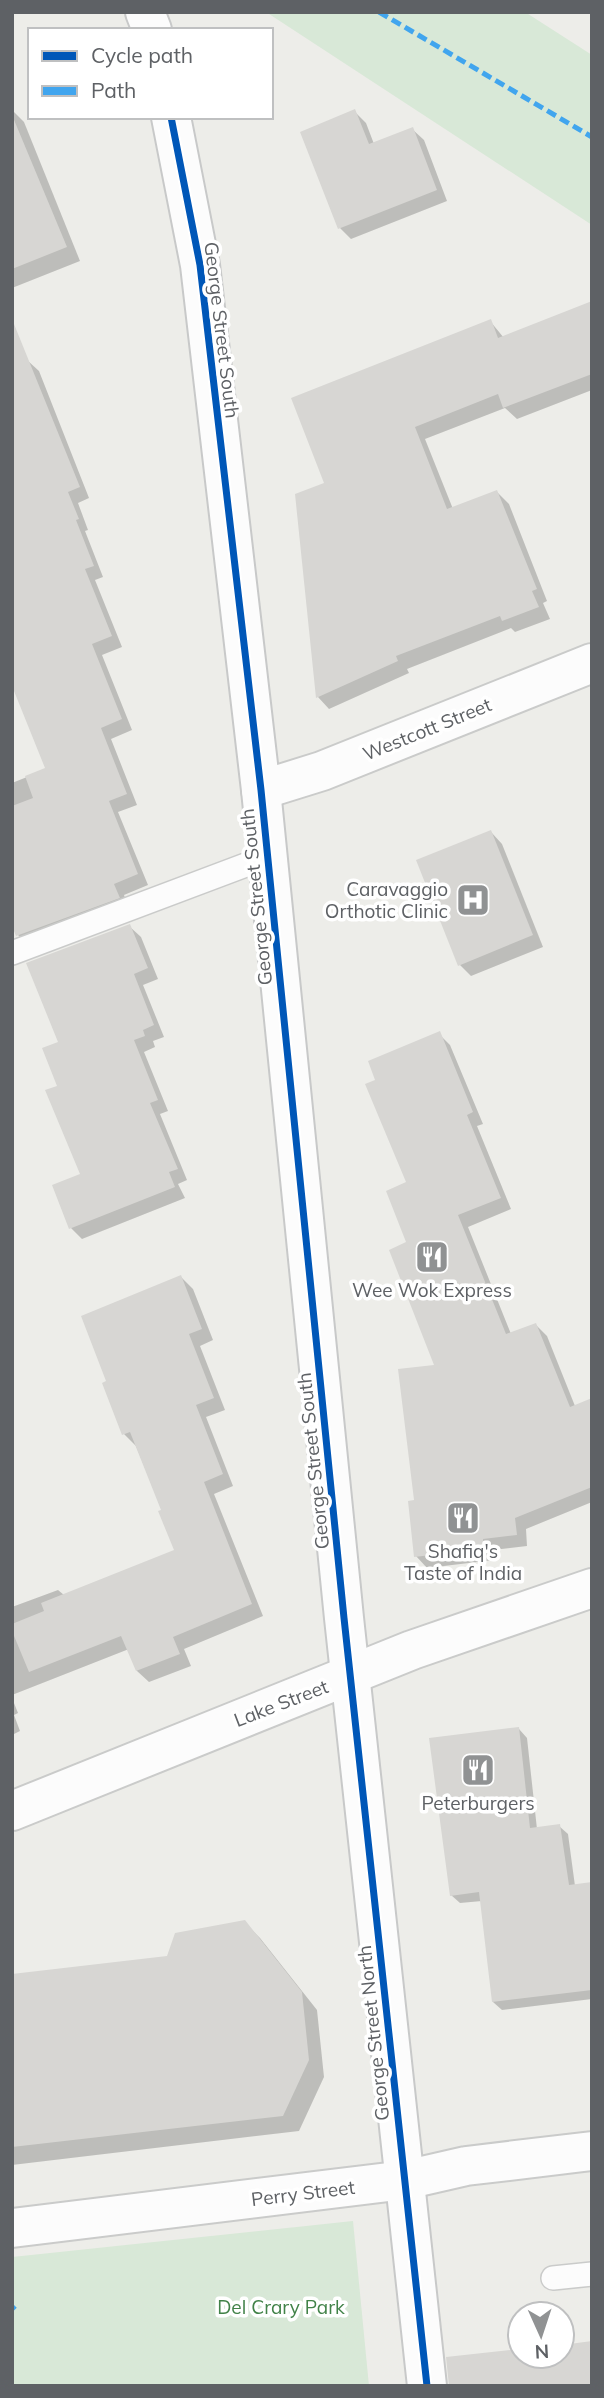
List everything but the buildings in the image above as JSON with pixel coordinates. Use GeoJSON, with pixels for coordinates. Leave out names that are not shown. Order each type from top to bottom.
{"type":"FeatureCollection","features":[{"type":"Feature","properties":{"kind":"main road","name":"George Street South"},"geometry":{"type":"LineString","coordinates":[[172,119],[200,265],[261,790],[350,1676]]}},
{"type":"Feature","properties":{"kind":"main road","name":"Westcott Street"},"geometry":{"type":"LineString","coordinates":[[261,790],[322,771],[592,663]]}},
{"type":"Feature","properties":{"kind":"main road","name":"Lake Street"},"geometry":{"type":"LineString","coordinates":[[12,1811],[412,1650],[592,1588]]}},
{"type":"Feature","properties":{"kind":"main road","name":"George Street North"},"geometry":{"type":"LineString","coordinates":[[350,1676],[427,2386]]}},
{"type":"Feature","properties":{"kind":"main road","name":"Perry Street"},"geometry":{"type":"LineString","coordinates":[[12,2228],[405,2180],[483,2163],[592,2151]]}},
{"type":"Feature","properties":{"kind":"lane"},"geometry":{"type":"LineString","coordinates":[[12,953],[267,857]]}},
{"type":"Feature","properties":{"kind":"lane"},"geometry":{"type":"LineString","coordinates":[[553,2278],[592,2274]]}},
{"type":"Feature","properties":{"kind":"green space"},"geometry":{"type":"Polygon","coordinates":[[[266,12],[525,12],[592,55],[592,225],[266,12]]]}},
{"type":"Feature","properties":{"kind":"green space","name":"Del Crary Park"},"geometry":{"type":"Polygon","coordinates":[[[353,2221],[369,2386],[12,2386],[12,2257],[353,2221]]]}},
{"type":"Feature","properties":{"kind":"marked path"},"geometry":{"type":"LineString","coordinates":[[379,12],[592,137]]}},
{"type":"Feature","properties":{"kind":"marked path"},"geometry":{"type":"LineString","coordinates":[[12,2309],[15,2306]]}},
{"type":"Feature","properties":{"kind":"cycle path"},"geometry":{"type":"LineString","coordinates":[[171,119],[200,265],[261,790],[344,1618],[427,2386]]}},
{"type":"Feature","properties":{"kind":"place","name":"Caravaggio Orthotic Clinic"},"geometry":{"type":"Point","coordinates":[473,900]}},
{"type":"Feature","properties":{"kind":"place","name":"Wee Wok Express"},"geometry":{"type":"Point","coordinates":[432,1257]}},
{"type":"Feature","properties":{"kind":"place","name":"Shafiq's Taste of India"},"geometry":{"type":"Point","coordinates":[463,1518]}},
{"type":"Feature","properties":{"kind":"place","name":"Peterburgers"},"geometry":{"type":"Point","coordinates":[478,1770]}}]}
